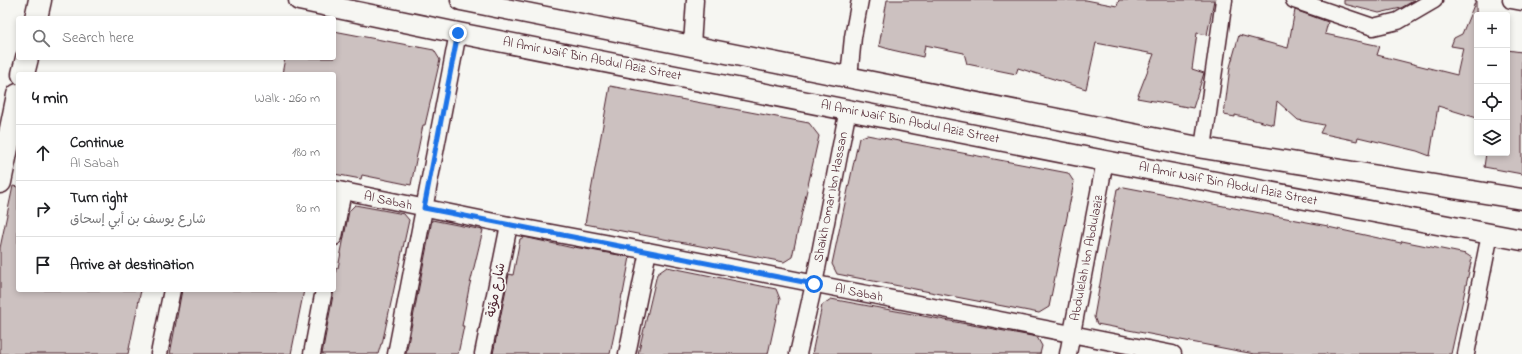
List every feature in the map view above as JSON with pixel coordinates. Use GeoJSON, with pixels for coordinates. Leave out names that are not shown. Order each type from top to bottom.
{"type":"FeatureCollection","features":[{"type":"Feature","properties":{"kind":"main road"},"geometry":{"type":"LineString","coordinates":[[23,72],[26,60]]}},
{"type":"Feature","properties":{"kind":"main road"},"geometry":{"type":"LineString","coordinates":[[0,182],[15,124]]}},
{"type":"Feature","properties":{"kind":"street","name":"Al Amir Naif Bin Abdul Aziz Street"},"geometry":{"type":"LineString","coordinates":[[299,0],[458,33],[1105,161],[1522,240]]}},
{"type":"Feature","properties":{"kind":"street"},"geometry":{"type":"LineString","coordinates":[[461,0],[1203,148],[1522,199]]}},
{"type":"Feature","properties":{"kind":"street"},"geometry":{"type":"LineString","coordinates":[[692,45],[695,0]]}},
{"type":"Feature","properties":{"kind":"street"},"geometry":{"type":"LineString","coordinates":[[850,77],[853,37],[860,0]]}},
{"type":"Feature","properties":{"kind":"street"},"geometry":{"type":"LineString","coordinates":[[1203,148],[1224,0]]}},
{"type":"Feature","properties":{"kind":"street"},"geometry":{"type":"LineString","coordinates":[[1294,0],[1373,27],[1398,21],[1434,0]]}},
{"type":"Feature","properties":{"kind":"street"},"geometry":{"type":"LineString","coordinates":[[1512,0],[1522,2]]}},
{"type":"Feature","properties":{"kind":"street"},"geometry":{"type":"LineString","coordinates":[[396,354],[458,33]]}},
{"type":"Feature","properties":{"kind":"street","name":"Shaikh Omar Ibn Hassan"},"geometry":{"type":"LineString","coordinates":[[798,354],[814,284],[848,109]]}},
{"type":"Feature","properties":{"kind":"street","name":"Abdulelah Ibn Abdulaziz"},"geometry":{"type":"LineString","coordinates":[[1068,354],[1105,161]]}},
{"type":"Feature","properties":{"kind":"street"},"geometry":{"type":"LineString","coordinates":[[336,214],[338,190]]}},
{"type":"Feature","properties":{"kind":"street","name":"Al Sabah"},"geometry":{"type":"LineString","coordinates":[[338,190],[509,225],[1173,354]]}},
{"type":"Feature","properties":{"kind":"street","name":"شارع مؤتة"},"geometry":{"type":"LineString","coordinates":[[483,354],[509,225]]}},
{"type":"Feature","properties":{"kind":"street"},"geometry":{"type":"LineString","coordinates":[[1466,354],[1490,234]]}},
{"type":"Feature","properties":{"kind":"street"},"geometry":{"type":"LineString","coordinates":[[627,354],[648,251]]}},
{"type":"Feature","properties":{"kind":"street"},"geometry":{"type":"LineString","coordinates":[[159,354],[172,292]]}},
{"type":"Feature","properties":{"kind":"street"},"geometry":{"type":"LineString","coordinates":[[312,354],[324,292]]}},
{"type":"Feature","properties":{"kind":"building"},"geometry":{"type":"Polygon","coordinates":[[[887,0],[1086,0],[1117,6],[1119,0],[1214,0],[1207,35],[1197,33],[1192,69],[1204,73],[1193,108],[1137,98],[1154,54],[1096,43],[1086,89],[1018,68],[1016,74],[967,64],[964,53],[925,45],[923,57],[879,46],[887,0]]]}},
{"type":"Feature","properties":{"kind":"building"},"geometry":{"type":"Polygon","coordinates":[[[1344,0],[1415,0],[1401,8],[1379,13],[1344,4],[1344,0]]]}},
{"type":"Feature","properties":{"kind":"building"},"geometry":{"type":"Polygon","coordinates":[[[1476,0],[1476,12],[1474,12],[1474,117],[1438,106],[1430,156],[1417,151],[1358,137],[1357,141],[1320,133],[1324,125],[1298,120],[1277,101],[1274,125],[1235,115],[1235,117],[1224,115],[1230,67],[1239,35],[1288,48],[1295,10],[1328,22],[1325,34],[1380,46],[1377,55],[1457,75],[1463,48],[1451,46],[1454,38],[1462,34],[1476,0]]]}},
{"type":"Feature","properties":{"kind":"building"},"geometry":{"type":"Polygon","coordinates":[[[336,31],[434,50],[440,60],[425,125],[423,125],[411,185],[362,175],[361,179],[336,174],[336,72],[282,72],[285,60],[336,60],[336,31]]]}},
{"type":"Feature","properties":{"kind":"building"},"geometry":{"type":"Polygon","coordinates":[[[1510,50],[1522,52],[1522,174],[1484,167],[1486,156],[1510,156],[1510,50]]]}},
{"type":"Feature","properties":{"kind":"building"},"geometry":{"type":"Polygon","coordinates":[[[610,86],[809,123],[819,136],[792,257],[784,262],[585,224],[610,86]]]}},
{"type":"Feature","properties":{"kind":"building"},"geometry":{"type":"Polygon","coordinates":[[[867,135],[1068,173],[1074,182],[1049,307],[1039,313],[837,274],[832,264],[859,138],[867,135]]]}},
{"type":"Feature","properties":{"kind":"building"},"geometry":{"type":"Polygon","coordinates":[[[13,186],[16,187],[16,292],[141,292],[128,354],[0,354],[0,248],[13,186]]]}},
{"type":"Feature","properties":{"kind":"building"},"geometry":{"type":"Polygon","coordinates":[[[1124,187],[1328,226],[1401,243],[1402,241],[1466,254],[1472,258],[1451,354],[1254,354],[1097,324],[1094,317],[1117,189],[1124,187]]]}},
{"type":"Feature","properties":{"kind":"building"},"geometry":{"type":"Polygon","coordinates":[[[355,205],[404,214],[409,220],[382,344],[378,354],[322,354],[334,292],[336,292],[336,268],[338,268],[349,211],[355,205]]]}},
{"type":"Feature","properties":{"kind":"building"},"geometry":{"type":"Polygon","coordinates":[[[432,220],[483,230],[469,288],[462,326],[464,326],[458,354],[406,354],[432,220]]]}},
{"type":"Feature","properties":{"kind":"building"},"geometry":{"type":"Polygon","coordinates":[[[524,237],[573,248],[630,257],[610,354],[493,354],[509,274],[513,275],[520,239],[524,237]]]}},
{"type":"Feature","properties":{"kind":"building"},"geometry":{"type":"Polygon","coordinates":[[[667,267],[776,289],[780,299],[768,354],[638,354],[657,274],[667,267]]]}},
{"type":"Feature","properties":{"kind":"building"},"geometry":{"type":"Polygon","coordinates":[[[182,292],[304,292],[291,354],[170,354],[182,292]]]}},
{"type":"Feature","properties":{"kind":"building"},"geometry":{"type":"Polygon","coordinates":[[[831,299],[1037,337],[1042,346],[1040,354],[812,354],[822,305],[831,299]]]}},
{"type":"Feature","properties":{"kind":"route"},"geometry":{"type":"LineString","coordinates":[[458,33],[424,208],[814,284]]}}]}
